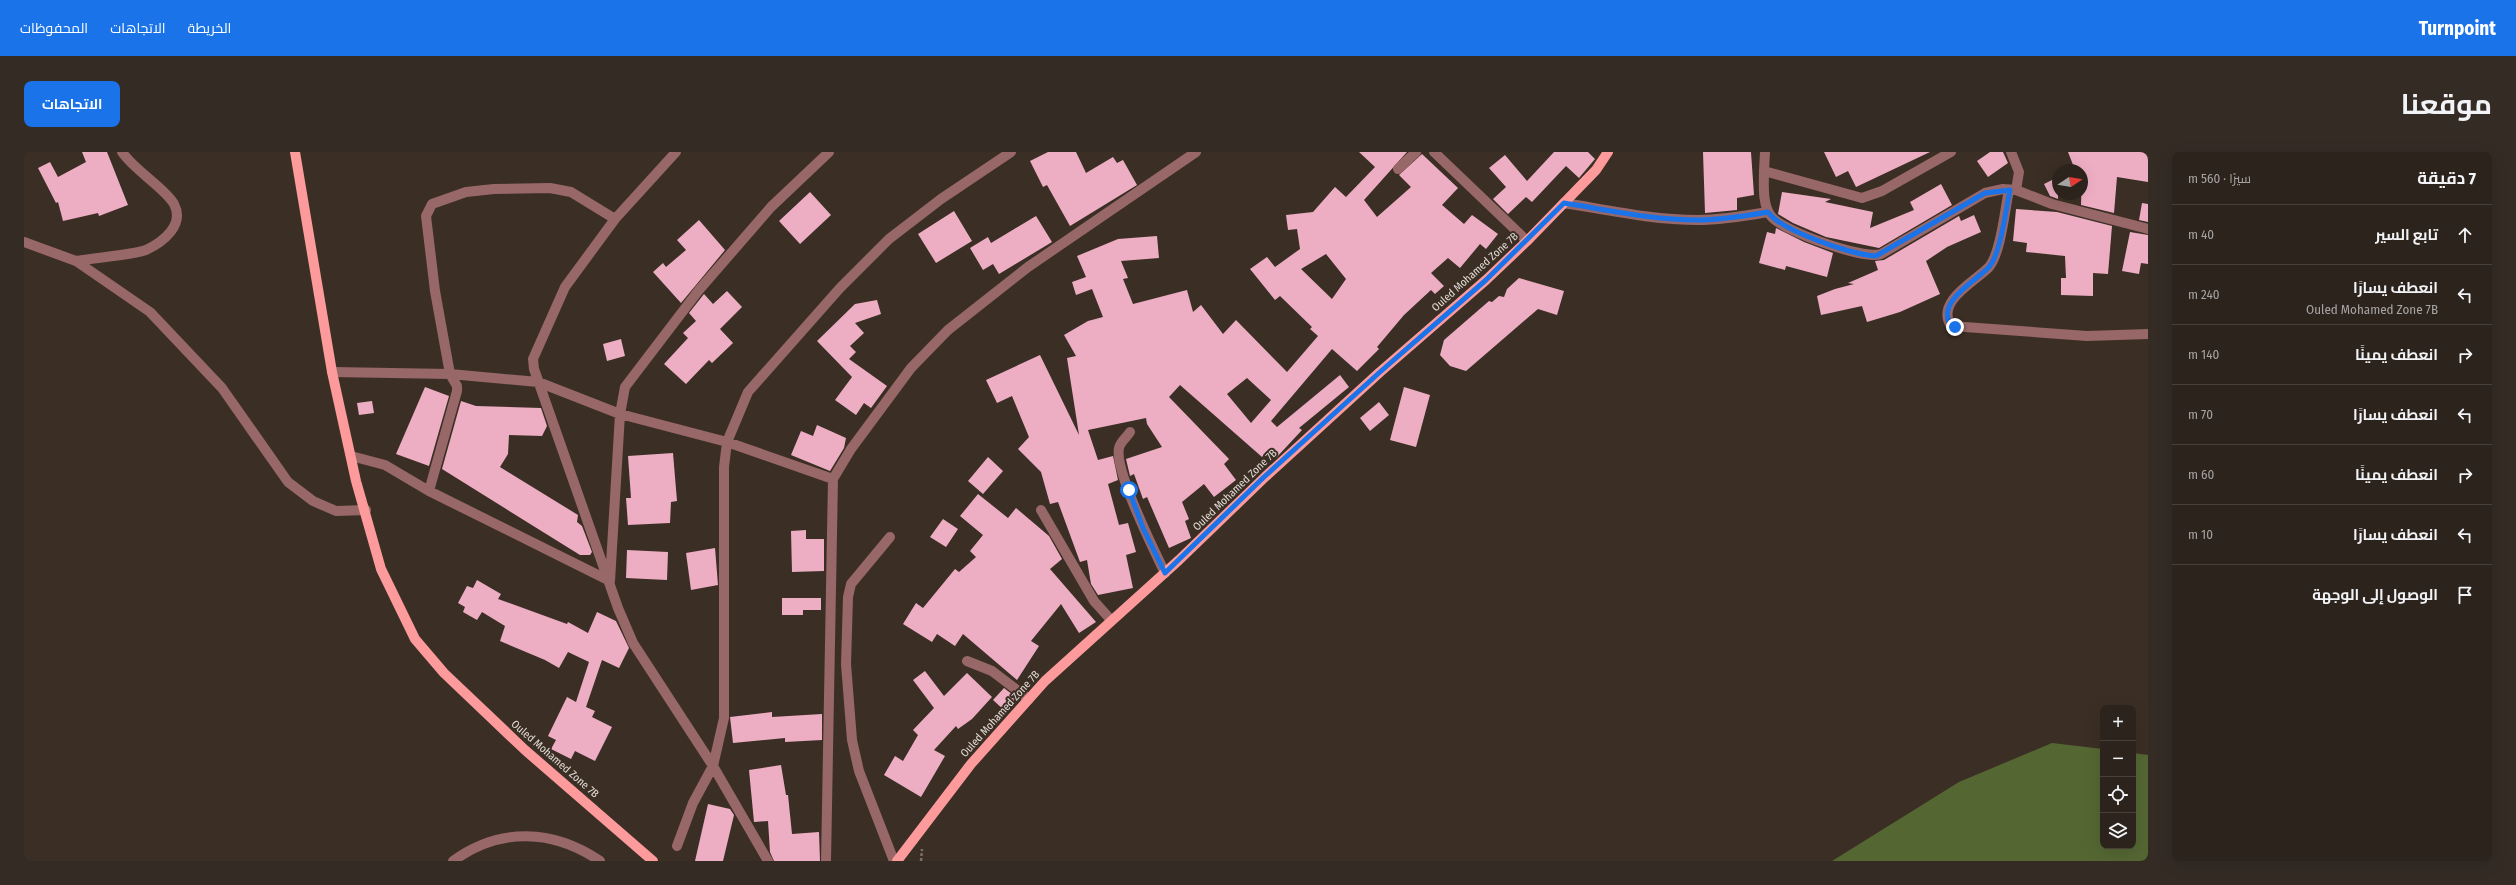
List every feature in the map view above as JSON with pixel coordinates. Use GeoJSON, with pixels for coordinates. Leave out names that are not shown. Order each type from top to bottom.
{"type":"FeatureCollection","features":[{"type":"Feature","properties":{"kind":"main road","name":"Ouled Mohamed Zone 7B"},"geometry":{"type":"LineString","coordinates":[[295,152],[332,372],[351,456],[381,569],[415,639],[444,674],[525,750],[653,861]]}},
{"type":"Feature","properties":{"kind":"main road","name":"Ouled Mohamed Zone 7B"},"geometry":{"type":"LineString","coordinates":[[895,861],[971,764],[1029,699],[1111,620],[1165,573],[1264,477],[1527,241],[1596,170],[1608,152]]}},
{"type":"Feature","properties":{"kind":"street"},"geometry":{"type":"LineString","coordinates":[[76,261],[145,251],[163,240],[173,229],[177,217],[174,204],[132,166],[122,152]]}},
{"type":"Feature","properties":{"kind":"street"},"geometry":{"type":"LineString","coordinates":[[676,152],[615,219],[565,287],[533,359],[538,382],[610,581],[618,608],[633,643],[713,766],[768,861]]}},
{"type":"Feature","properties":{"kind":"street"},"geometry":{"type":"LineString","coordinates":[[610,581],[620,414],[625,387],[699,290],[771,207],[829,152]]}},
{"type":"Feature","properties":{"kind":"street"},"geometry":{"type":"LineString","coordinates":[[677,846],[693,803],[713,766],[724,718],[724,467],[727,442],[748,392],[840,288],[889,239],[941,199],[1011,152]]}},
{"type":"Feature","properties":{"kind":"street"},"geometry":{"type":"LineString","coordinates":[[826,861],[833,479],[851,449],[911,368],[948,330],[1028,267],[1196,152]]}},
{"type":"Feature","properties":{"kind":"street"},"geometry":{"type":"LineString","coordinates":[[1398,170],[1416,152]]}},
{"type":"Feature","properties":{"kind":"street"},"geometry":{"type":"LineString","coordinates":[[1434,152],[1527,241]]}},
{"type":"Feature","properties":{"kind":"street"},"geometry":{"type":"LineString","coordinates":[[1764,152],[1764,188],[1768,212],[1776,222],[1803,234],[1860,253],[1876,256],[1985,193],[2013,190],[2052,204],[2148,229]]}},
{"type":"Feature","properties":{"kind":"street"},"geometry":{"type":"LineString","coordinates":[[1764,171],[1862,198],[1882,191],[1951,152]]}},
{"type":"Feature","properties":{"kind":"street"},"geometry":{"type":"LineString","coordinates":[[2011,152],[2019,172],[1993,261],[1958,294],[1950,306],[1947,317],[1951,326],[2087,336],[2148,334]]}},
{"type":"Feature","properties":{"kind":"street"},"geometry":{"type":"LineString","coordinates":[[429,491],[456,397],[457,386],[450,374],[435,291],[426,216],[432,204],[466,192],[494,189],[550,188],[571,192],[615,219]]}},
{"type":"Feature","properties":{"kind":"street"},"geometry":{"type":"LineString","coordinates":[[1564,203],[1648,217],[1697,220],[1732,218],[1768,212]]}},
{"type":"Feature","properties":{"kind":"street"},"geometry":{"type":"LineString","coordinates":[[24,242],[76,261],[150,312],[222,388],[288,482],[313,502],[336,512],[366,510]]}},
{"type":"Feature","properties":{"kind":"street"},"geometry":{"type":"LineString","coordinates":[[332,372],[450,374],[538,382],[620,414],[727,442],[833,479]]}},
{"type":"Feature","properties":{"kind":"street"},"geometry":{"type":"LineString","coordinates":[[1130,432],[1119,448],[1122,466],[1141,522],[1165,573]]}},
{"type":"Feature","properties":{"kind":"street"},"geometry":{"type":"LineString","coordinates":[[351,456],[385,465],[429,491],[610,581]]}},
{"type":"Feature","properties":{"kind":"street"},"geometry":{"type":"LineString","coordinates":[[1041,510],[1094,601],[1111,620]]}},
{"type":"Feature","properties":{"kind":"street"},"geometry":{"type":"LineString","coordinates":[[890,537],[852,584],[848,597],[846,664],[852,740],[859,771],[895,861]]}},
{"type":"Feature","properties":{"kind":"street"},"geometry":{"type":"LineString","coordinates":[[967,662],[992,671],[1029,699]]}},
{"type":"Feature","properties":{"kind":"street"},"geometry":{"type":"LineString","coordinates":[[453,861],[484,843],[513,836],[532,836],[556,839],[588,853],[600,861]]}},
{"type":"Feature","properties":{"kind":"green space"},"geometry":{"type":"Polygon","coordinates":[[[2052,743],[2100,749],[2100,849],[2136,849],[2136,753],[2148,755],[2148,861],[1832,861],[1959,782],[2052,743]]]}},
{"type":"Feature","properties":{"kind":"building"},"geometry":{"type":"Polygon","coordinates":[[[82,152],[107,152],[128,205],[99,216],[98,213],[63,221],[58,202],[56,203],[38,168],[50,162],[58,177],[86,162],[82,152]]]}},
{"type":"Feature","properties":{"kind":"building"},"geometry":{"type":"Polygon","coordinates":[[[1048,152],[1076,152],[1086,173],[1113,157],[1117,163],[1123,160],[1137,185],[1070,226],[1047,185],[1043,187],[1030,161],[1048,152]]]}},
{"type":"Feature","properties":{"kind":"building"},"geometry":{"type":"Polygon","coordinates":[[[1359,152],[1407,152],[1364,200],[1377,217],[1411,187],[1399,175],[1422,154],[1458,188],[1442,205],[1464,224],[1472,215],[1498,234],[1486,249],[1480,244],[1460,268],[1448,258],[1431,273],[1444,286],[1435,294],[1431,290],[1404,315],[1377,347],[1379,349],[1357,371],[1332,349],[1271,421],[1277,427],[1340,375],[1349,387],[1299,428],[1302,430],[1276,458],[1267,451],[1262,457],[1180,385],[1169,397],[1229,459],[1224,464],[1236,480],[1214,497],[1204,484],[1182,502],[1189,519],[1185,521],[1191,538],[1169,548],[1147,497],[1143,499],[1134,474],[1130,476],[1126,459],[1162,447],[1147,424],[1146,418],[1088,430],[1098,460],[1113,456],[1118,480],[1108,484],[1119,525],[1128,523],[1136,552],[1126,555],[1133,588],[1098,595],[1091,584],[1087,560],[1080,562],[1058,502],[1050,504],[1041,472],[1018,449],[1029,437],[1012,396],[997,403],[986,380],[1040,355],[1079,435],[1067,358],[1076,356],[1064,335],[1088,321],[1103,317],[1092,289],[1076,295],[1072,282],[1086,277],[1077,256],[1118,239],[1157,236],[1159,258],[1121,261],[1128,278],[1123,279],[1133,304],[1187,290],[1193,312],[1201,305],[1223,334],[1236,320],[1287,372],[1318,336],[1310,329],[1312,327],[1280,296],[1275,300],[1250,269],[1267,257],[1275,267],[1300,249],[1297,229],[1288,230],[1286,215],[1313,212],[1335,187],[1346,197],[1375,167],[1359,152]],[[1326,254],[1301,269],[1332,299],[1346,279],[1326,254]],[[1247,378],[1227,394],[1251,423],[1271,400],[1247,378]]]}},
{"type":"Feature","properties":{"kind":"building"},"geometry":{"type":"Polygon","coordinates":[[[1554,152],[1588,152],[1595,159],[1579,178],[1566,166],[1532,202],[1526,197],[1508,214],[1493,199],[1506,187],[1489,168],[1505,155],[1527,181],[1554,152]]]}},
{"type":"Feature","properties":{"kind":"building"},"geometry":{"type":"Polygon","coordinates":[[[1703,152],[1751,152],[1754,195],[1737,198],[1737,210],[1705,213],[1703,152]]]}},
{"type":"Feature","properties":{"kind":"building"},"geometry":{"type":"Polygon","coordinates":[[[1824,152],[1930,152],[1856,187],[1848,171],[1836,177],[1824,152]]]}},
{"type":"Feature","properties":{"kind":"building"},"geometry":{"type":"Polygon","coordinates":[[[1990,152],[2003,152],[2008,163],[1988,177],[1977,161],[1990,152]]]}},
{"type":"Feature","properties":{"kind":"building"},"geometry":{"type":"Polygon","coordinates":[[[2068,152],[2148,152],[2148,182],[2117,177],[2114,213],[2081,205],[2081,200],[2088,200],[2088,164],[2073,164],[2068,152]]]}},
{"type":"Feature","properties":{"kind":"building"},"geometry":{"type":"Polygon","coordinates":[[[2052,180],[2052,197],[2050,196],[2044,184],[2052,180]]]}},
{"type":"Feature","properties":{"kind":"building"},"geometry":{"type":"Polygon","coordinates":[[[1941,184],[1952,205],[1879,248],[1826,237],[1793,223],[1778,214],[1782,192],[1831,199],[1825,202],[1873,212],[1870,228],[1914,210],[1910,202],[1941,184]]]}},
{"type":"Feature","properties":{"kind":"building"},"geometry":{"type":"Polygon","coordinates":[[[810,192],[831,215],[800,244],[779,221],[810,192]]]}},
{"type":"Feature","properties":{"kind":"building"},"geometry":{"type":"Polygon","coordinates":[[[2142,203],[2148,204],[2148,222],[2139,220],[2142,203]]]}},
{"type":"Feature","properties":{"kind":"building"},"geometry":{"type":"Polygon","coordinates":[[[2016,209],[2057,212],[2112,226],[2108,274],[2093,273],[2093,296],[2061,295],[2061,278],[2066,278],[2065,256],[2026,252],[2027,243],[2013,241],[2016,209]]]}},
{"type":"Feature","properties":{"kind":"building"},"geometry":{"type":"Polygon","coordinates":[[[954,211],[972,241],[936,263],[918,234],[954,211]]]}},
{"type":"Feature","properties":{"kind":"building"},"geometry":{"type":"Polygon","coordinates":[[[1974,215],[1981,232],[1947,247],[1926,261],[1940,294],[1900,312],[1867,322],[1862,306],[1821,315],[1817,296],[1854,284],[1848,283],[1878,270],[1875,261],[1884,260],[1959,216],[1961,221],[1974,215]]]}},
{"type":"Feature","properties":{"kind":"building"},"geometry":{"type":"Polygon","coordinates":[[[1036,216],[1052,242],[999,274],[993,264],[983,270],[970,248],[988,237],[991,243],[1036,216]]]}},
{"type":"Feature","properties":{"kind":"building"},"geometry":{"type":"Polygon","coordinates":[[[699,220],[725,250],[681,303],[653,272],[663,263],[666,267],[686,250],[677,240],[699,220]]]}},
{"type":"Feature","properties":{"kind":"building"},"geometry":{"type":"Polygon","coordinates":[[[1776,228],[1804,242],[1833,253],[1827,277],[1786,266],[1785,270],[1759,263],[1767,232],[1775,234],[1776,228]]]}},
{"type":"Feature","properties":{"kind":"building"},"geometry":{"type":"Polygon","coordinates":[[[2130,232],[2148,235],[2148,264],[2141,263],[2139,274],[2122,271],[2130,232]]]}},
{"type":"Feature","properties":{"kind":"building"},"geometry":{"type":"Polygon","coordinates":[[[1519,278],[1564,291],[1557,315],[1538,309],[1466,371],[1450,366],[1440,355],[1444,340],[1489,301],[1492,302],[1499,296],[1504,297],[1507,289],[1519,278]]]}},
{"type":"Feature","properties":{"kind":"building"},"geometry":{"type":"Polygon","coordinates":[[[727,291],[742,307],[720,329],[733,343],[712,363],[709,360],[686,384],[664,364],[688,338],[683,333],[696,321],[689,313],[704,294],[713,304],[727,291]]]}},
{"type":"Feature","properties":{"kind":"building"},"geometry":{"type":"Polygon","coordinates":[[[877,300],[881,314],[855,323],[864,333],[850,346],[856,352],[849,359],[887,386],[871,408],[864,403],[856,415],[835,400],[852,377],[817,341],[855,304],[877,300]]]}},
{"type":"Feature","properties":{"kind":"building"},"geometry":{"type":"Polygon","coordinates":[[[621,339],[625,356],[607,361],[603,344],[621,339]]]}},
{"type":"Feature","properties":{"kind":"building"},"geometry":{"type":"Polygon","coordinates":[[[425,387],[449,396],[429,466],[396,454],[425,387]]]}},
{"type":"Feature","properties":{"kind":"building"},"geometry":{"type":"Polygon","coordinates":[[[1404,387],[1430,395],[1416,447],[1390,440],[1404,387]]]}},
{"type":"Feature","properties":{"kind":"building"},"geometry":{"type":"Polygon","coordinates":[[[372,401],[374,413],[359,415],[357,403],[372,401]]]}},
{"type":"Feature","properties":{"kind":"building"},"geometry":{"type":"Polygon","coordinates":[[[461,401],[476,406],[541,408],[547,426],[542,436],[509,435],[508,454],[500,467],[578,515],[577,522],[582,526],[592,552],[590,555],[580,555],[442,469],[461,401]]]}},
{"type":"Feature","properties":{"kind":"building"},"geometry":{"type":"Polygon","coordinates":[[[1379,402],[1389,415],[1370,431],[1360,418],[1379,402]]]}},
{"type":"Feature","properties":{"kind":"building"},"geometry":{"type":"Polygon","coordinates":[[[817,425],[846,438],[844,448],[830,471],[791,455],[801,431],[813,436],[817,425]]]}},
{"type":"Feature","properties":{"kind":"building"},"geometry":{"type":"Polygon","coordinates":[[[673,453],[677,501],[671,502],[670,523],[628,525],[626,498],[631,498],[628,456],[673,453]]]}},
{"type":"Feature","properties":{"kind":"building"},"geometry":{"type":"Polygon","coordinates":[[[988,457],[1003,471],[983,494],[968,481],[988,457]]]}},
{"type":"Feature","properties":{"kind":"building"},"geometry":{"type":"Polygon","coordinates":[[[978,494],[1008,518],[1016,508],[1049,536],[1062,559],[1050,569],[1096,622],[1079,633],[1061,604],[1031,641],[1039,646],[1017,680],[963,634],[955,646],[937,634],[932,642],[903,624],[916,603],[923,608],[955,569],[959,572],[976,557],[970,551],[983,535],[960,516],[978,494]]]}},
{"type":"Feature","properties":{"kind":"building"},"geometry":{"type":"Polygon","coordinates":[[[943,519],[958,529],[946,547],[930,537],[943,519]]]}},
{"type":"Feature","properties":{"kind":"building"},"geometry":{"type":"Polygon","coordinates":[[[806,530],[806,539],[824,539],[824,571],[792,572],[791,531],[806,530]]]}},
{"type":"Feature","properties":{"kind":"building"},"geometry":{"type":"Polygon","coordinates":[[[715,548],[718,585],[691,590],[686,553],[715,548]]]}},
{"type":"Feature","properties":{"kind":"building"},"geometry":{"type":"Polygon","coordinates":[[[627,550],[668,552],[667,580],[626,578],[627,550]]]}},
{"type":"Feature","properties":{"kind":"building"},"geometry":{"type":"Polygon","coordinates":[[[477,580],[501,594],[498,599],[567,624],[568,622],[588,633],[597,612],[616,621],[629,648],[619,668],[602,660],[586,707],[595,711],[592,717],[612,727],[595,761],[575,751],[571,759],[551,749],[556,740],[548,736],[567,697],[576,702],[589,662],[568,652],[559,668],[545,660],[500,641],[505,626],[482,612],[477,620],[463,612],[465,607],[458,603],[467,586],[473,588],[477,580]]]}},
{"type":"Feature","properties":{"kind":"building"},"geometry":{"type":"Polygon","coordinates":[[[782,598],[821,598],[821,610],[803,610],[803,615],[782,615],[782,598]]]}},
{"type":"Feature","properties":{"kind":"building"},"geometry":{"type":"Polygon","coordinates":[[[925,671],[944,696],[967,673],[992,697],[972,719],[958,729],[956,726],[934,750],[945,756],[921,797],[884,775],[895,756],[903,761],[918,735],[913,730],[934,708],[913,680],[925,671]]]}},
{"type":"Feature","properties":{"kind":"building"},"geometry":{"type":"Polygon","coordinates":[[[1004,688],[1017,698],[1005,711],[993,700],[1004,688]]]}},
{"type":"Feature","properties":{"kind":"building"},"geometry":{"type":"Polygon","coordinates":[[[772,712],[772,717],[822,714],[822,740],[785,742],[785,738],[733,743],[730,717],[772,712]]]}},
{"type":"Feature","properties":{"kind":"building"},"geometry":{"type":"Polygon","coordinates":[[[781,765],[786,795],[788,795],[792,834],[819,832],[820,861],[774,861],[770,852],[768,821],[754,822],[749,770],[781,765]]]}},
{"type":"Feature","properties":{"kind":"building"},"geometry":{"type":"Polygon","coordinates":[[[708,804],[730,809],[734,815],[723,861],[695,861],[708,804]]]}},
{"type":"Feature","properties":{"kind":"route"},"geometry":{"type":"LineString","coordinates":[[1129,490],[1143,528],[1165,573],[1264,477],[1380,372],[1486,280],[1564,203],[1648,217],[1697,220],[1732,218],[1768,212],[1776,222],[1785,227],[1860,253],[1876,256],[1953,210],[1985,193],[2003,189],[2010,190],[1993,261],[1989,267],[1979,274],[1958,294],[1947,312],[1949,323],[1951,326],[1955,327]]}}]}
